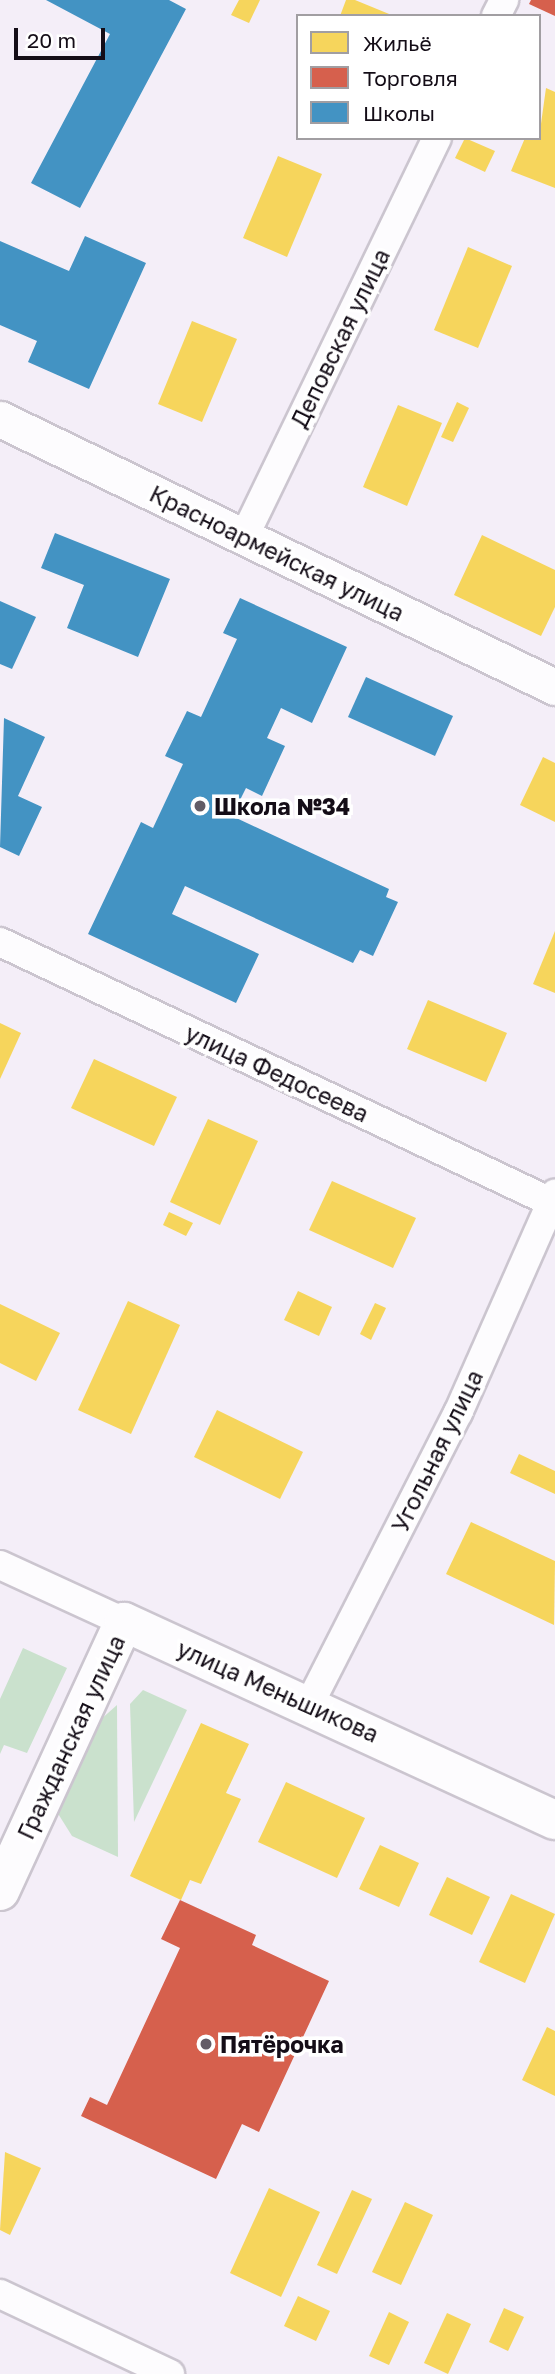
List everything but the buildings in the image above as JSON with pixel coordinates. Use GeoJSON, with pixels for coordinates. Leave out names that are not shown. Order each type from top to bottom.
{"type":"FeatureCollection","features":[{"type":"Feature","properties":{"kind":"main road","name":"улица Меньшикова"},"geometry":{"type":"LineString","coordinates":[[124,1622],[310,1703],[555,1820]]}},
{"type":"Feature","properties":{"kind":"main road","name":"Гражданская улица"},"geometry":{"type":"LineString","coordinates":[[0,1891],[124,1622]]}},
{"type":"Feature","properties":{"kind":"street","name":"Деповская улица"},"geometry":{"type":"LineString","coordinates":[[244,537],[436,140]]}},
{"type":"Feature","properties":{"kind":"street","name":"Красноармейская улица"},"geometry":{"type":"LineString","coordinates":[[0,419],[555,687]]}},
{"type":"Feature","properties":{"kind":"street","name":"улица Федосеева"},"geometry":{"type":"LineString","coordinates":[[0,942],[554,1200]]}},
{"type":"Feature","properties":{"kind":"street","name":"Угольная улица"},"geometry":{"type":"LineString","coordinates":[[310,1703],[458,1413],[554,1200]]}},
{"type":"Feature","properties":{"kind":"street","name":"улица Меньшикова"},"geometry":{"type":"LineString","coordinates":[[0,1565],[124,1622]]}},
{"type":"Feature","properties":{"kind":"street"},"geometry":{"type":"LineString","coordinates":[[0,2294],[170,2374]]}},
{"type":"Feature","properties":{"kind":"green space"},"geometry":{"type":"Polygon","coordinates":[[[23,1648],[67,1668],[27,1753],[4,1745],[0,1754],[0,1699],[23,1648]]]}},
{"type":"Feature","properties":{"kind":"green space"},"geometry":{"type":"Polygon","coordinates":[[[143,1690],[187,1710],[134,1822],[130,1704],[143,1690]]]}},
{"type":"Feature","properties":{"kind":"green space"},"geometry":{"type":"Polygon","coordinates":[[[117,1705],[118,1857],[72,1836],[57,1812],[99,1721],[117,1705]]]}},
{"type":"Feature","properties":{"kind":"place","name":"Школа №34"},"geometry":{"type":"Point","coordinates":[200,806]}},
{"type":"Feature","properties":{"kind":"place","name":"Пятёрочка"},"geometry":{"type":"Point","coordinates":[206,2044]}}]}
